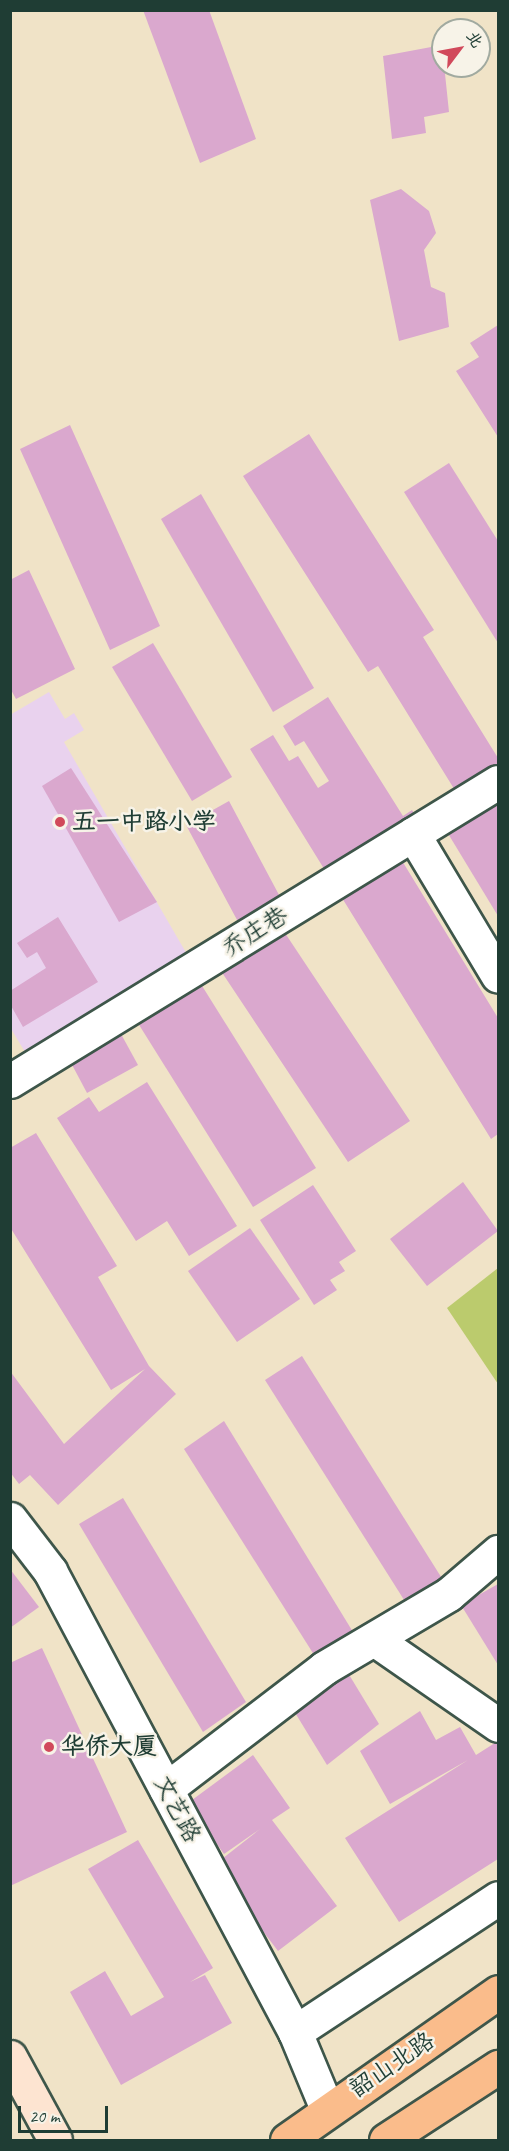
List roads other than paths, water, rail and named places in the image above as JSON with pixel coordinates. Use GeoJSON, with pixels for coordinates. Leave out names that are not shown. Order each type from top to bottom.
{"type":"FeatureCollection","features":[{"type":"Feature","properties":{"kind":"main road","name":"韶山北路"},"geometry":{"type":"LineString","coordinates":[[287,2140],[327,2109],[498,1992]]}},
{"type":"Feature","properties":{"kind":"main road"},"geometry":{"type":"LineString","coordinates":[[10,2057],[55,2140]]}},
{"type":"Feature","properties":{"kind":"main road"},"geometry":{"type":"LineString","coordinates":[[386,2140],[498,2067]]}},
{"type":"Feature","properties":{"kind":"street","name":"乔庄巷"},"geometry":{"type":"LineString","coordinates":[[10,1081],[498,782]]}},
{"type":"Feature","properties":{"kind":"street"},"geometry":{"type":"LineString","coordinates":[[413,834],[498,976]]}},
{"type":"Feature","properties":{"kind":"street","name":"文艺路"},"geometry":{"type":"LineString","coordinates":[[10,1519],[50,1571],[295,2032],[327,2109]]}},
{"type":"Feature","properties":{"kind":"street"},"geometry":{"type":"LineString","coordinates":[[166,1789],[324,1668],[448,1594],[498,1552]]}},
{"type":"Feature","properties":{"kind":"street"},"geometry":{"type":"LineString","coordinates":[[374,1639],[498,1725]]}},
{"type":"Feature","properties":{"kind":"street"},"geometry":{"type":"LineString","coordinates":[[295,2032],[498,1898]]}},
{"type":"Feature","properties":{"kind":"place","name":"五一中路小学"},"geometry":{"type":"Point","coordinates":[60,822]}},
{"type":"Feature","properties":{"kind":"place","name":"华侨大厦"},"geometry":{"type":"Point","coordinates":[49,1747]}}]}
